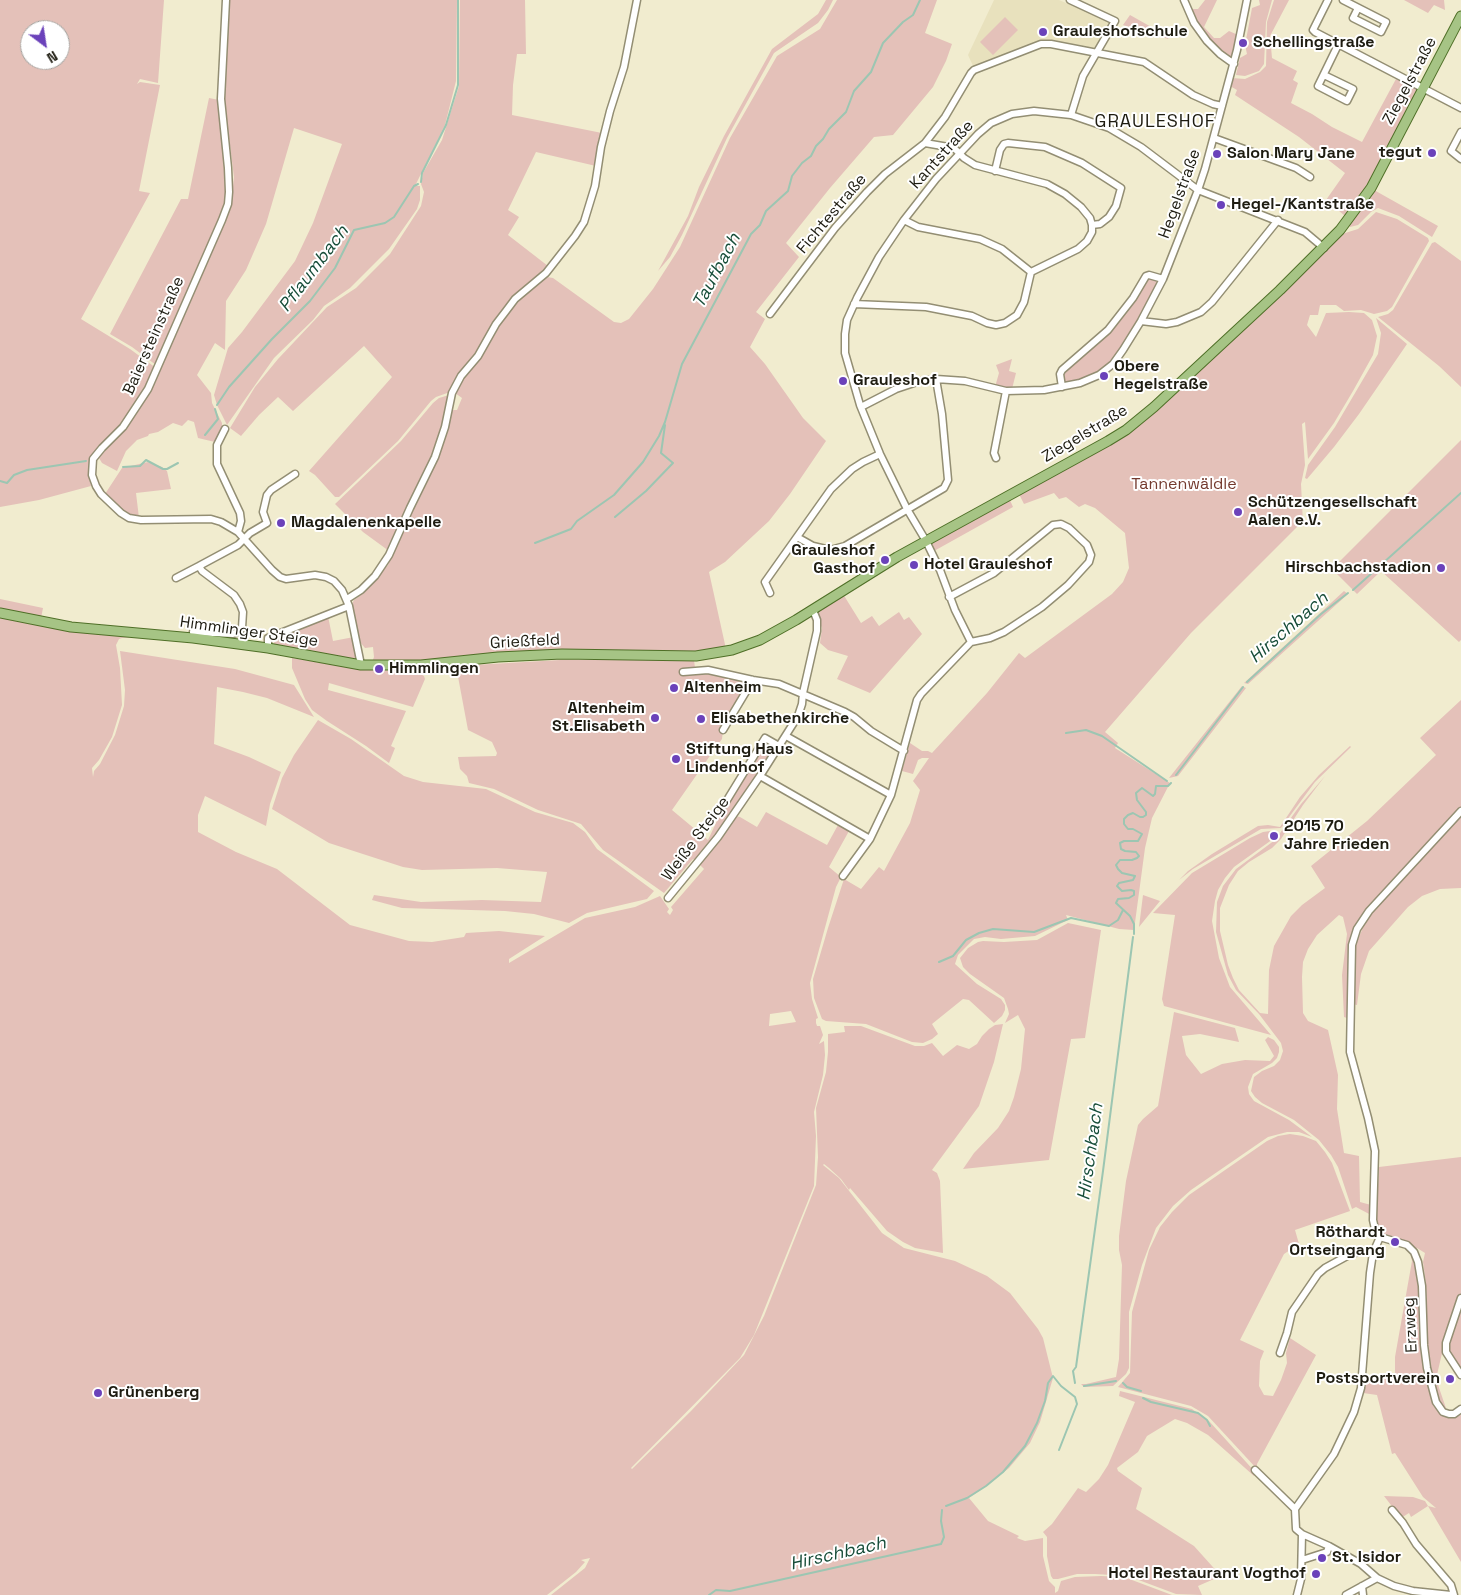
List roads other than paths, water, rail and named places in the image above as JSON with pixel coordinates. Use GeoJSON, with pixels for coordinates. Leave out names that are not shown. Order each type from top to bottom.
{"type":"FeatureCollection","features":[{"type":"Feature","properties":{"kind":"main road","name":"Ziegelstraße"},"geometry":{"type":"LineString","coordinates":[[631,656],[696,656],[732,650],[760,640],[926,541],[1126,430],[1154,407],[1324,248],[1340,230],[1371,188],[1461,16]]}},
{"type":"Feature","properties":{"kind":"main road","name":"Himmlinger Steige"},"geometry":{"type":"LineString","coordinates":[[0,613],[71,627],[194,638],[268,648],[361,665],[421,665]]}},
{"type":"Feature","properties":{"kind":"main road","name":"Grießfeld"},"geometry":{"type":"LineString","coordinates":[[421,665],[498,657],[553,655],[631,656]]}},
{"type":"Feature","properties":{"kind":"street","name":"Baiersteinstraße"},"geometry":{"type":"LineString","coordinates":[[226,0],[221,98],[230,192],[228,204],[148,389],[122,427],[93,459],[92,475],[101,494],[129,518],[141,520],[211,519],[221,522],[238,532],[280,577],[286,579],[315,575],[334,581],[342,590],[348,603],[361,665]]}},
{"type":"Feature","properties":{"kind":"street"},"geometry":{"type":"LineString","coordinates":[[268,648],[268,638],[348,603],[375,576],[390,555],[435,457],[445,427],[452,394],[461,376],[478,356],[496,324],[515,299],[546,273],[584,222],[595,186],[601,147],[624,67],[637,0]]}},
{"type":"Feature","properties":{"kind":"street"},"geometry":{"type":"LineString","coordinates":[[1070,0],[1115,21],[1083,76],[1071,115]]}},
{"type":"Feature","properties":{"kind":"street"},"geometry":{"type":"LineString","coordinates":[[1184,0],[1194,23],[1207,41],[1234,64]]}},
{"type":"Feature","properties":{"kind":"street","name":"Hegelstraße"},"geometry":{"type":"LineString","coordinates":[[861,407],[896,389],[936,378],[965,381],[1006,391],[1044,390],[1080,383],[1113,364],[1141,322],[1162,279],[1198,190],[1234,64],[1247,0]]}},
{"type":"Feature","properties":{"kind":"street"},"geometry":{"type":"LineString","coordinates":[[1328,0],[1313,30],[1315,32],[1461,108]]}},
{"type":"Feature","properties":{"kind":"street"},"geometry":{"type":"LineString","coordinates":[[1343,0],[1386,22],[1381,32],[1353,18],[1358,8]]}},
{"type":"Feature","properties":{"kind":"street","name":"Fichtestraße"},"geometry":{"type":"LineString","coordinates":[[770,314],[835,228],[866,192],[885,174],[925,143],[945,117],[970,72],[1041,44],[1098,52]]}},
{"type":"Feature","properties":{"kind":"street"},"geometry":{"type":"LineString","coordinates":[[1324,75],[1353,90],[1348,101],[1318,86],[1338,45]]}},
{"type":"Feature","properties":{"kind":"street"},"geometry":{"type":"LineString","coordinates":[[1098,52],[1144,62],[1193,95],[1222,106]]}},
{"type":"Feature","properties":{"kind":"street","name":"Kantstraße"},"geometry":{"type":"LineString","coordinates":[[971,642],[949,597],[940,570],[926,541],[907,509],[880,454],[861,407],[845,353],[847,320],[854,304],[879,257],[936,178],[991,123],[1012,114],[1034,111],[1071,115],[1109,128],[1140,147],[1198,190],[1305,232],[1324,248]]}},
{"type":"Feature","properties":{"kind":"street"},"geometry":{"type":"LineString","coordinates":[[1461,132],[1451,152],[1461,159]]}},
{"type":"Feature","properties":{"kind":"street"},"geometry":{"type":"LineString","coordinates":[[1214,138],[1296,168],[1310,177]]}},
{"type":"Feature","properties":{"kind":"street"},"geometry":{"type":"LineString","coordinates":[[925,143],[954,148],[975,164],[1047,184],[1081,206],[1090,218],[1092,226],[1092,232],[1087,241],[1078,249],[1031,272]]}},
{"type":"Feature","properties":{"kind":"street"},"geometry":{"type":"LineString","coordinates":[[996,170],[1000,150],[1004,144],[1045,147],[1082,163],[1121,188],[1116,206],[1109,217],[1100,224],[1092,226]]}},
{"type":"Feature","properties":{"kind":"street"},"geometry":{"type":"LineString","coordinates":[[904,220],[918,227],[980,239],[1002,249],[1031,272]]}},
{"type":"Feature","properties":{"kind":"street"},"geometry":{"type":"LineString","coordinates":[[1141,322],[1166,324],[1177,322],[1202,312],[1278,220]]}},
{"type":"Feature","properties":{"kind":"street"},"geometry":{"type":"LineString","coordinates":[[854,304],[926,307],[972,316],[996,325],[1005,323],[1017,315],[1024,302],[1031,272]]}},
{"type":"Feature","properties":{"kind":"street"},"geometry":{"type":"LineString","coordinates":[[1062,387],[1060,374],[1062,370],[1108,330],[1133,298],[1146,276],[1150,275],[1162,279]]}},
{"type":"Feature","properties":{"kind":"street"},"geometry":{"type":"LineString","coordinates":[[797,537],[813,546],[830,550],[845,546],[944,488],[948,480],[942,414],[936,378]]}},
{"type":"Feature","properties":{"kind":"street"},"geometry":{"type":"LineString","coordinates":[[996,458],[994,453],[1006,391]]}},
{"type":"Feature","properties":{"kind":"street"},"geometry":{"type":"LineString","coordinates":[[225,429],[217,445],[217,464],[240,513],[241,521],[238,532]]}},
{"type":"Feature","properties":{"kind":"street"},"geometry":{"type":"LineString","coordinates":[[770,593],[765,582],[831,489],[842,477],[863,462],[880,454]]}},
{"type":"Feature","properties":{"kind":"street"},"geometry":{"type":"LineString","coordinates":[[176,578],[238,545],[244,538],[267,523],[263,512],[267,495],[271,490],[295,474]]}},
{"type":"Feature","properties":{"kind":"street"},"geometry":{"type":"LineString","coordinates":[[843,876],[870,839],[891,796],[921,694],[971,642],[990,638],[1004,632],[1048,602],[1068,585],[1089,562],[1091,555],[1087,545],[1069,528],[1060,524],[1053,525],[994,573],[949,597]]}},
{"type":"Feature","properties":{"kind":"street"},"geometry":{"type":"LineString","coordinates":[[193,632],[233,634],[239,632],[242,628],[243,612],[234,595],[202,571],[200,566]]}},
{"type":"Feature","properties":{"kind":"street","name":"Weiße Steige"},"geometry":{"type":"LineString","coordinates":[[668,898],[718,837],[786,736],[800,710],[818,631],[817,620],[813,610]]}},
{"type":"Feature","properties":{"kind":"street"},"geometry":{"type":"LineString","coordinates":[[683,672],[708,670],[779,684],[854,717],[871,731],[904,751]]}},
{"type":"Feature","properties":{"kind":"street"},"geometry":{"type":"LineString","coordinates":[[723,730],[753,680]]}},
{"type":"Feature","properties":{"kind":"street"},"geometry":{"type":"LineString","coordinates":[[786,736],[891,796]]}},
{"type":"Feature","properties":{"kind":"street","name":"Weiße Steige"},"geometry":{"type":"LineString","coordinates":[[724,804],[765,738],[779,746]]}},
{"type":"Feature","properties":{"kind":"street"},"geometry":{"type":"LineString","coordinates":[[760,776],[870,839]]}},
{"type":"Feature","properties":{"kind":"street"},"geometry":{"type":"LineString","coordinates":[[1392,1510],[1416,1544],[1451,1585],[1452,1595],[1413,1591],[1394,1586],[1377,1578],[1361,1564],[1329,1546],[1302,1534],[1296,1529],[1295,1519],[1296,1510],[1334,1454],[1356,1405],[1362,1382],[1373,1253],[1380,1237],[1375,1229],[1373,1220],[1375,1151],[1350,1052],[1352,945],[1357,929],[1368,911],[1461,811]]}},
{"type":"Feature","properties":{"kind":"street","name":"Erzweg"},"geometry":{"type":"LineString","coordinates":[[1380,1237],[1407,1245],[1414,1252],[1418,1262],[1422,1286],[1424,1345],[1436,1402],[1443,1412],[1449,1414],[1454,1414],[1461,1409]]}},
{"type":"Feature","properties":{"kind":"street"},"geometry":{"type":"LineString","coordinates":[[1280,1352],[1292,1312],[1318,1274],[1324,1268],[1348,1256],[1361,1252],[1373,1253]]}},
{"type":"Feature","properties":{"kind":"street","name":"Erzweg"},"geometry":{"type":"LineString","coordinates":[[1461,1298],[1448,1338],[1446,1352],[1461,1375]]}},
{"type":"Feature","properties":{"kind":"street"},"geometry":{"type":"LineString","coordinates":[[1255,1470],[1296,1510]]}},
{"type":"Feature","properties":{"kind":"street"},"geometry":{"type":"LineString","coordinates":[[1297,1595],[1301,1579],[1302,1534]]}},
{"type":"Feature","properties":{"kind":"street"},"geometry":{"type":"LineString","coordinates":[[1302,1560],[1328,1552],[1329,1546]]}},
{"type":"Feature","properties":{"kind":"street"},"geometry":{"type":"LineString","coordinates":[[1346,1595],[1377,1578]]}},
{"type":"Feature","properties":{"kind":"street"},"geometry":{"type":"LineString","coordinates":[[1362,1586],[1363,1595]]}},
{"type":"Feature","properties":{"kind":"waterway","name":"Pflaumbach"},"geometry":{"type":"LineString","coordinates":[[421,182],[422,173],[446,125],[458,85],[458,0]]}},
{"type":"Feature","properties":{"kind":"waterway","name":"Taufbach"},"geometry":{"type":"LineString","coordinates":[[535,543],[571,529],[577,521],[614,495],[643,462],[665,422],[682,364],[751,234],[760,225],[766,211],[788,191],[792,176],[802,163],[811,156],[829,129],[846,112],[854,91],[871,72],[883,43],[903,22],[913,15],[920,0]]}},
{"type":"Feature","properties":{"kind":"waterway","name":"Pflaumbach"},"geometry":{"type":"LineString","coordinates":[[217,405],[229,387],[272,339],[310,301],[335,268],[354,230],[385,223],[394,217],[414,186],[418,184]]}},
{"type":"Feature","properties":{"kind":"waterway","name":"Pflaumbach"},"geometry":{"type":"LineString","coordinates":[[205,435],[218,419],[215,409]]}},
{"type":"Feature","properties":{"kind":"waterway"},"geometry":{"type":"LineString","coordinates":[[615,517],[646,491],[673,463],[661,453],[665,425]]}},
{"type":"Feature","properties":{"kind":"waterway","name":"Pflaumbach"},"geometry":{"type":"LineString","coordinates":[[123,467],[140,466],[146,460],[163,469],[178,463]]}},
{"type":"Feature","properties":{"kind":"waterway","name":"Pflaumbach"},"geometry":{"type":"LineString","coordinates":[[0,481],[7,483],[14,475],[27,470],[86,461]]}},
{"type":"Feature","properties":{"kind":"waterway","name":"Hirschbach"},"geometry":{"type":"LineString","coordinates":[[1353,590],[1461,493]]}},
{"type":"Feature","properties":{"kind":"waterway","name":"Hirschbach"},"geometry":{"type":"LineString","coordinates":[[1247,682],[1321,614],[1348,593]]}},
{"type":"Feature","properties":{"kind":"waterway","name":"Hirschbach"},"geometry":{"type":"LineString","coordinates":[[1176,775],[1243,687]]}},
{"type":"Feature","properties":{"kind":"waterway"},"geometry":{"type":"LineString","coordinates":[[1066,733],[1086,730],[1102,736],[1167,781]]}},
{"type":"Feature","properties":{"kind":"waterway","name":"Hirschbach"},"geometry":{"type":"LineString","coordinates":[[1134,934],[1134,924],[1130,916],[1116,903],[1118,899],[1129,898],[1134,895],[1134,891],[1122,891],[1117,886],[1119,883],[1133,880],[1135,876],[1122,873],[1116,865],[1120,860],[1132,860],[1139,856],[1136,852],[1121,849],[1120,843],[1124,841],[1138,841],[1142,834],[1133,829],[1128,829],[1124,824],[1124,819],[1133,813],[1140,817],[1146,815],[1146,812],[1137,800],[1136,793],[1142,788],[1153,796],[1156,786],[1168,786],[1171,783]]}},
{"type":"Feature","properties":{"kind":"waterway"},"geometry":{"type":"LineString","coordinates":[[939,962],[953,956],[966,940],[979,933],[993,929],[1034,932],[1071,918],[1109,926],[1118,920],[1123,910]]}},
{"type":"Feature","properties":{"kind":"waterway","name":"Hirschbach"},"geometry":{"type":"LineString","coordinates":[[1075,1383],[1073,1371],[1076,1367],[1133,937]]}},
{"type":"Feature","properties":{"kind":"waterway","name":"Hirschbach"},"geometry":{"type":"LineString","coordinates":[[946,1506],[967,1498],[986,1486],[1003,1472],[1025,1446],[1037,1423],[1045,1401],[1048,1383],[1053,1376],[1061,1386],[1075,1397],[1077,1404],[1059,1450]]}},
{"type":"Feature","properties":{"kind":"waterway"},"geometry":{"type":"LineString","coordinates":[[1084,1386],[1116,1381]]}},
{"type":"Feature","properties":{"kind":"waterway"},"geometry":{"type":"LineString","coordinates":[[1123,1383],[1127,1387],[1141,1391]]}},
{"type":"Feature","properties":{"kind":"waterway"},"geometry":{"type":"LineString","coordinates":[[1143,1398],[1151,1402],[1198,1413],[1207,1420],[1210,1426]]}},
{"type":"Feature","properties":{"kind":"waterway","name":"Hirschbach"},"geometry":{"type":"LineString","coordinates":[[709,1595],[716,1590],[730,1591],[941,1544],[944,1537],[941,1521],[942,1510]]}},
{"type":"Feature","properties":{"kind":"place","name":"Grauleshofschule"},"geometry":{"type":"Point","coordinates":[1043,32]}},
{"type":"Feature","properties":{"kind":"place","name":"Schellingstraße"},"geometry":{"type":"Point","coordinates":[1243,43]}},
{"type":"Feature","properties":{"kind":"place","name":"tegut"},"geometry":{"type":"Point","coordinates":[1432,153]}},
{"type":"Feature","properties":{"kind":"place","name":"Salon Mary Jane"},"geometry":{"type":"Point","coordinates":[1217,154]}},
{"type":"Feature","properties":{"kind":"place","name":"Hegel-/Kantstraße"},"geometry":{"type":"Point","coordinates":[1221,205]}},
{"type":"Feature","properties":{"kind":"place","name":"Obere Hegelstraße"},"geometry":{"type":"Point","coordinates":[1104,376]}},
{"type":"Feature","properties":{"kind":"place","name":"Grauleshof"},"geometry":{"type":"Point","coordinates":[843,381]}},
{"type":"Feature","properties":{"kind":"place","name":"Schützengesellschaft Aalen e.V."},"geometry":{"type":"Point","coordinates":[1238,512]}},
{"type":"Feature","properties":{"kind":"place","name":"Magdalenenkapelle"},"geometry":{"type":"Point","coordinates":[281,523]}},
{"type":"Feature","properties":{"kind":"place","name":"Grauleshof Gasthof"},"geometry":{"type":"Point","coordinates":[885,560]}},
{"type":"Feature","properties":{"kind":"place","name":"Hotel Grauleshof"},"geometry":{"type":"Point","coordinates":[914,565]}},
{"type":"Feature","properties":{"kind":"place","name":"Hirschbachstadion"},"geometry":{"type":"Point","coordinates":[1441,568]}},
{"type":"Feature","properties":{"kind":"place","name":"Himmlingen"},"geometry":{"type":"Point","coordinates":[379,669]}},
{"type":"Feature","properties":{"kind":"place","name":"Altenheim"},"geometry":{"type":"Point","coordinates":[674,688]}},
{"type":"Feature","properties":{"kind":"place","name":"Altenheim St.Elisabeth"},"geometry":{"type":"Point","coordinates":[655,718]}},
{"type":"Feature","properties":{"kind":"place","name":"Elisabethenkirche"},"geometry":{"type":"Point","coordinates":[701,719]}},
{"type":"Feature","properties":{"kind":"place","name":"Stiftung Haus Lindenhof"},"geometry":{"type":"Point","coordinates":[676,759]}},
{"type":"Feature","properties":{"kind":"place","name":"2015 70 Jahre Frieden"},"geometry":{"type":"Point","coordinates":[1274,836]}},
{"type":"Feature","properties":{"kind":"place","name":"Röthardt Ortseingang"},"geometry":{"type":"Point","coordinates":[1395,1242]}},
{"type":"Feature","properties":{"kind":"place","name":"Postsportverein"},"geometry":{"type":"Point","coordinates":[1450,1379]}},
{"type":"Feature","properties":{"kind":"place","name":"Grünenberg"},"geometry":{"type":"Point","coordinates":[98,1393]}},
{"type":"Feature","properties":{"kind":"place","name":"St. Isidor"},"geometry":{"type":"Point","coordinates":[1322,1558]}},
{"type":"Feature","properties":{"kind":"place","name":"Hotel Restaurant Vogthof"},"geometry":{"type":"Point","coordinates":[1316,1574]}},
{"type":"Feature","properties":{"kind":"district","name":"GRAULESHOF"},"geometry":{"type":"Point","coordinates":[1155,122]}},
{"type":"Feature","properties":{"kind":"park label","name":"Tannenwäldle"},"geometry":{"type":"Point","coordinates":[1184,485]}}]}
